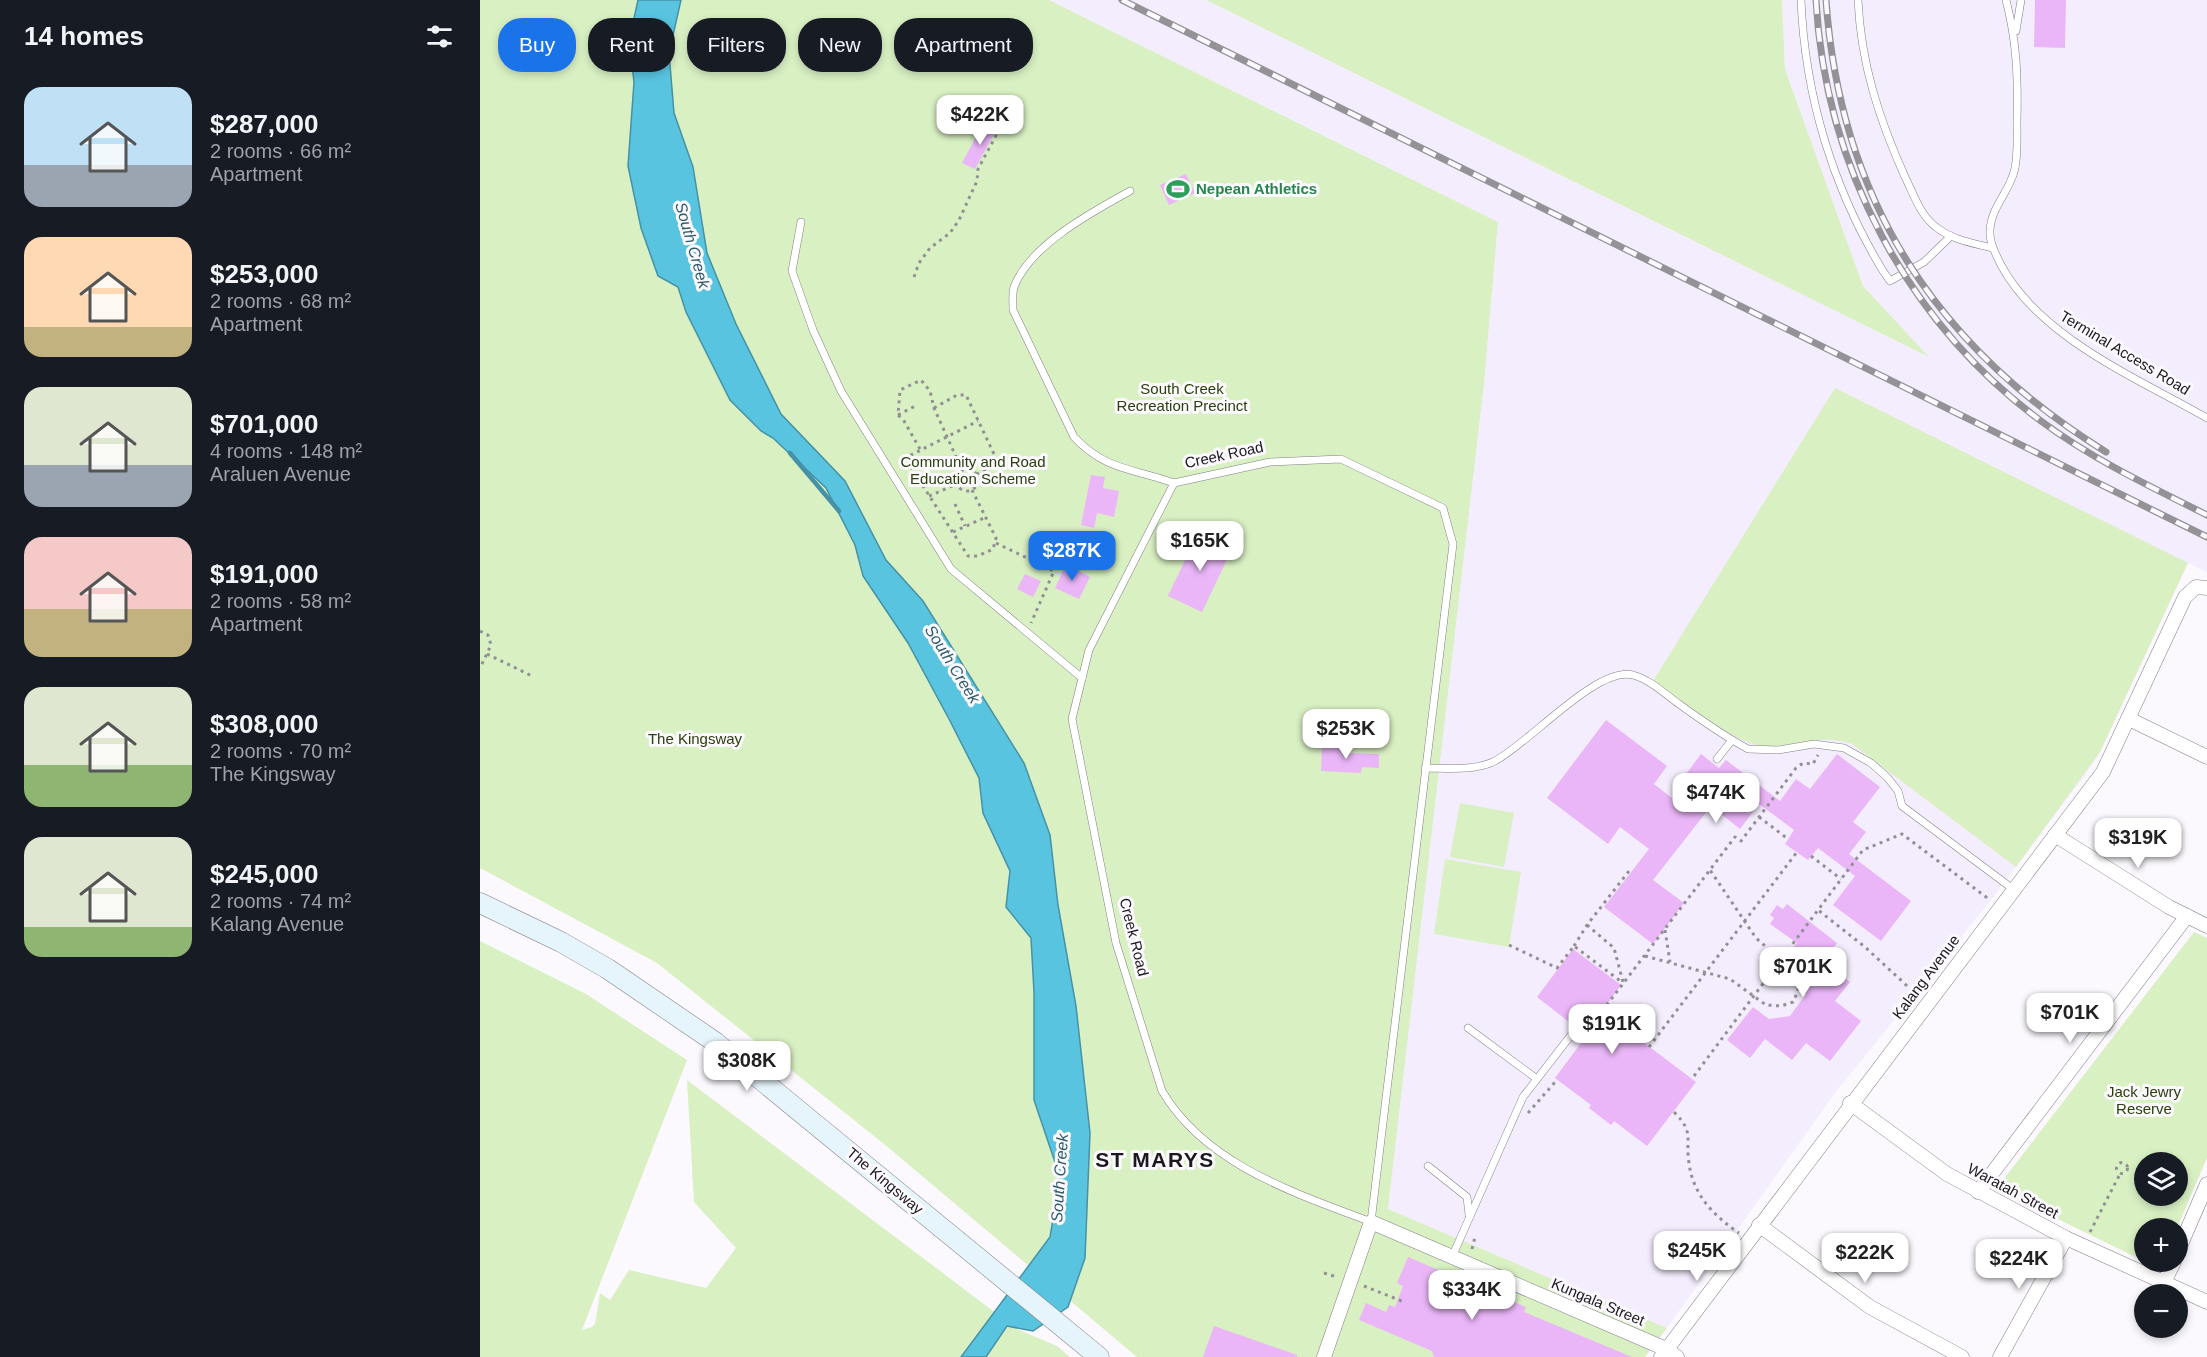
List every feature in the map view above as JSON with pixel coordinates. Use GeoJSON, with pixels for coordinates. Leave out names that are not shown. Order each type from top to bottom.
{"type":"FeatureCollection","features":[{"type":"Feature","properties":{"kind":"street","name":"Kalang Avenue"},"geometry":{"type":"LineString","coordinates":[[1668,1354],[1748,1240],[1850,1103],[2103,772],[2185,597],[2196,587],[2207,588]]}},
{"type":"Feature","properties":{"kind":"street"},"geometry":{"type":"LineString","coordinates":[[2129,719],[2207,757]]}},
{"type":"Feature","properties":{"kind":"street"},"geometry":{"type":"LineString","coordinates":[[2055,835],[2207,926]]}},
{"type":"Feature","properties":{"kind":"street","name":"The Kingsway"},"geometry":{"type":"LineString","coordinates":[[480,903],[570,947],[675,1013],[790,1103],[1099,1357]]}},
{"type":"Feature","properties":{"kind":"street"},"geometry":{"type":"LineString","coordinates":[[1978,1192],[2187,916]]}},
{"type":"Feature","properties":{"kind":"street","name":"Waratah Street"},"geometry":{"type":"LineString","coordinates":[[1850,1103],[1947,1174],[1978,1192],[2066,1238],[2207,1302]]}},
{"type":"Feature","properties":{"kind":"street"},"geometry":{"type":"LineString","coordinates":[[2188,1228],[2207,1184]]}},
{"type":"Feature","properties":{"kind":"street","name":"Kungala Street"},"geometry":{"type":"LineString","coordinates":[[1371,1222],[1668,1354]]}},
{"type":"Feature","properties":{"kind":"street","name":"Creek Road"},"geometry":{"type":"LineString","coordinates":[[1324,1357],[1371,1222]]}},
{"type":"Feature","properties":{"kind":"street"},"geometry":{"type":"LineString","coordinates":[[1759,1226],[1870,1307],[1962,1357]]}},
{"type":"Feature","properties":{"kind":"street"},"geometry":{"type":"LineString","coordinates":[[2000,1357],[2066,1238]]}},
{"type":"Feature","properties":{"kind":"street"},"geometry":{"type":"LineString","coordinates":[[2164,1282],[2169,1272]]}},
{"type":"Feature","properties":{"kind":"lane"},"geometry":{"type":"LineString","coordinates":[[1801,0],[1808,67],[1819,126],[1847,201],[1883,271],[1890,281],[1923,262],[1950,236]]}},
{"type":"Feature","properties":{"kind":"lane"},"geometry":{"type":"LineString","coordinates":[[1858,0],[1862,50],[1885,133],[1921,211],[1936,227],[1950,236],[1992,248],[1990,232],[1992,218],[2007,191],[2015,168],[2018,65],[2015,37],[2006,0]]}},
{"type":"Feature","properties":{"kind":"lane"},"geometry":{"type":"LineString","coordinates":[[2015,37],[2021,0]]}},
{"type":"Feature","properties":{"kind":"lane"},"geometry":{"type":"LineString","coordinates":[[1130,191],[1088,214],[1026,265],[1013,289],[1013,310],[1074,437],[1088,452],[1107,463],[1174,483]]}},
{"type":"Feature","properties":{"kind":"lane"},"geometry":{"type":"LineString","coordinates":[[801,222],[792,271],[813,330],[841,391],[951,569],[1082,678]]}},
{"type":"Feature","properties":{"kind":"lane","name":"Terminal Access Road"},"geometry":{"type":"LineString","coordinates":[[1992,248],[2018,290],[2053,327],[2207,418]]}},
{"type":"Feature","properties":{"kind":"lane","name":"Creek Road"},"geometry":{"type":"LineString","coordinates":[[1341,459],[1443,508],[1453,544],[1371,1222],[1269,1180],[1233,1161],[1196,1133],[1173,1110],[1162,1091],[1116,944],[1072,719],[1089,650],[1174,483],[1270,462],[1341,459]]}},
{"type":"Feature","properties":{"kind":"lane"},"geometry":{"type":"LineString","coordinates":[[1425,768],[1469,768],[1492,762],[1528,739],[1566,704],[1614,676],[1632,675],[1655,686],[1748,749],[1762,752],[1818,744],[1844,748],[1871,763],[1896,785],[1902,806],[2013,889]]}},
{"type":"Feature","properties":{"kind":"lane"},"geometry":{"type":"LineString","coordinates":[[1717,759],[1732,740]]}},
{"type":"Feature","properties":{"kind":"lane"},"geometry":{"type":"LineString","coordinates":[[1468,1029],[1537,1079]]}},
{"type":"Feature","properties":{"kind":"lane"},"geometry":{"type":"LineString","coordinates":[[1452,1257],[1523,1097],[1575,1030]]}},
{"type":"Feature","properties":{"kind":"lane"},"geometry":{"type":"LineString","coordinates":[[1428,1166],[1467,1197],[1470,1207],[1468,1224]]}},
{"type":"Feature","properties":{"kind":"path"},"geometry":{"type":"LineString","coordinates":[[914,278],[919,263],[930,248],[950,232],[959,220],[977,181],[978,169],[999,130]]}},
{"type":"Feature","properties":{"kind":"path"},"geometry":{"type":"LineString","coordinates":[[920,450],[904,421],[898,415],[900,390],[921,380],[930,391],[934,408],[962,470]]}},
{"type":"Feature","properties":{"kind":"path"},"geometry":{"type":"LineString","coordinates":[[934,408],[963,393],[994,454],[991,467],[976,474]]}},
{"type":"Feature","properties":{"kind":"path"},"geometry":{"type":"LineString","coordinates":[[898,415],[915,406]]}},
{"type":"Feature","properties":{"kind":"path"},"geometry":{"type":"LineString","coordinates":[[978,421],[909,456],[910,463],[968,556],[978,556],[993,549],[996,543]]}},
{"type":"Feature","properties":{"kind":"path"},"geometry":{"type":"LineString","coordinates":[[962,470],[971,470],[976,474],[977,485],[972,490]]}},
{"type":"Feature","properties":{"kind":"path"},"geometry":{"type":"LineString","coordinates":[[962,470],[957,477],[957,484],[962,489],[972,490]]}},
{"type":"Feature","properties":{"kind":"path"},"geometry":{"type":"LineString","coordinates":[[929,496],[957,484]]}},
{"type":"Feature","properties":{"kind":"path"},"geometry":{"type":"LineString","coordinates":[[972,490],[996,543],[1054,571],[1027,632]]}},
{"type":"Feature","properties":{"kind":"path"},"geometry":{"type":"LineString","coordinates":[[955,504],[965,526]]}},
{"type":"Feature","properties":{"kind":"path"},"geometry":{"type":"LineString","coordinates":[[953,532],[986,517]]}},
{"type":"Feature","properties":{"kind":"path"},"geometry":{"type":"LineString","coordinates":[[480,631],[488,635],[491,645],[480,668]]}},
{"type":"Feature","properties":{"kind":"path"},"geometry":{"type":"LineString","coordinates":[[487,654],[532,676]]}},
{"type":"Feature","properties":{"kind":"path"},"geometry":{"type":"LineString","coordinates":[[1593,1023],[1736,837],[1741,841],[1796,768],[1803,764],[1813,764],[1817,760],[1818,744]]}},
{"type":"Feature","properties":{"kind":"path"},"geometry":{"type":"LineString","coordinates":[[1759,817],[1788,839]]}},
{"type":"Feature","properties":{"kind":"path"},"geometry":{"type":"LineString","coordinates":[[1694,1076],[1863,850],[1902,834],[1992,901]]}},
{"type":"Feature","properties":{"kind":"path"},"geometry":{"type":"LineString","coordinates":[[1649,1047],[1797,852]]}},
{"type":"Feature","properties":{"kind":"path"},"geometry":{"type":"LineString","coordinates":[[1811,856],[1841,879]]}},
{"type":"Feature","properties":{"kind":"path"},"geometry":{"type":"LineString","coordinates":[[1645,956],[1734,981],[1773,1007],[1793,1002],[1798,991],[1798,975],[1767,950],[1710,870]]}},
{"type":"Feature","properties":{"kind":"path"},"geometry":{"type":"LineString","coordinates":[[1509,945],[1557,968],[1587,924],[1629,871]]}},
{"type":"Feature","properties":{"kind":"path"},"geometry":{"type":"LineString","coordinates":[[1818,910],[1865,947],[1919,997]]}},
{"type":"Feature","properties":{"kind":"path"},"geometry":{"type":"LineString","coordinates":[[1587,924],[1614,948],[1624,984]]}},
{"type":"Feature","properties":{"kind":"path"},"geometry":{"type":"LineString","coordinates":[[1665,930],[1670,962]]}},
{"type":"Feature","properties":{"kind":"path"},"geometry":{"type":"LineString","coordinates":[[1574,946],[1624,984]]}},
{"type":"Feature","properties":{"kind":"path"},"geometry":{"type":"LineString","coordinates":[[1524,1118],[1556,1081]]}},
{"type":"Feature","properties":{"kind":"path"},"geometry":{"type":"LineString","coordinates":[[1674,1112],[1688,1130],[1688,1161],[1700,1193],[1715,1216],[1748,1240]]}},
{"type":"Feature","properties":{"kind":"path"},"geometry":{"type":"LineString","coordinates":[[2090,1232],[2120,1174]]}},
{"type":"Feature","properties":{"kind":"path"},"geometry":{"type":"LineString","coordinates":[[1472,1249],[1477,1232]]}},
{"type":"Feature","properties":{"kind":"path"},"geometry":{"type":"LineString","coordinates":[[1324,1273],[1339,1278]]}},
{"type":"Feature","properties":{"kind":"path"},"geometry":{"type":"LineString","coordinates":[[1361,1286],[1404,1302]]}},
{"type":"Feature","properties":{"kind":"shaded area"},"geometry":{"type":"Polygon","coordinates":[[[1049,0],[1206,0],[1927,356],[1863,286],[1785,69],[1782,0],[2207,0],[2207,572],[2188,563],[2100,752],[2088,771],[1991,900],[1835,1093],[1667,1328],[1388,1209],[1484,384],[1498,222],[1049,0]]]}},
{"type":"Feature","properties":{"kind":"green space"},"geometry":{"type":"Polygon","coordinates":[[[480,0],[1049,0],[1498,222],[1484,384],[1388,1209],[1667,1328],[1645,1357],[1137,1357],[884,1144],[657,963],[480,868],[480,0]]]}},
{"type":"Feature","properties":{"kind":"green space"},"geometry":{"type":"Polygon","coordinates":[[[1206,0],[1782,0],[1785,69],[1863,286],[1929,357],[1206,0]]]}},
{"type":"Feature","properties":{"kind":"green space"},"geometry":{"type":"Polygon","coordinates":[[[1835,388],[2188,563],[2100,752],[2016,867],[1852,744],[1818,740],[1777,746],[1752,744],[1723,730],[1653,681],[1835,388]]]}},
{"type":"Feature","properties":{"kind":"green space"},"geometry":{"type":"Polygon","coordinates":[[[1460,803],[1514,813],[1504,867],[1450,857],[1460,803]]]}},
{"type":"Feature","properties":{"kind":"green space"},"geometry":{"type":"Polygon","coordinates":[[[1445,859],[1521,872],[1509,947],[1434,934],[1445,859]]]}},
{"type":"Feature","properties":{"kind":"green space","name":"Jack Jewry Reserve"},"geometry":{"type":"Polygon","coordinates":[[[2194,932],[2207,938],[2207,1158],[2188,1202],[2188,1152],[2134,1152],[2134,1206],[2186,1206],[2181,1218],[2134,1218],[2134,1257],[1996,1189],[2194,932]]]}},
{"type":"Feature","properties":{"kind":"green space"},"geometry":{"type":"Polygon","coordinates":[[[480,941],[586,994],[687,1060],[582,1330],[595,1324],[600,1293],[610,1300],[629,1270],[706,1288],[736,1248],[694,1202],[687,1080],[1017,1329],[1057,1346],[1070,1357],[480,1357],[480,941]]]}},
{"type":"Feature","properties":{"kind":"water"},"geometry":{"type":"Polygon","coordinates":[[[638,0],[681,0],[675,26],[675,18],[634,18],[638,0]]]}},
{"type":"Feature","properties":{"kind":"water"},"geometry":{"type":"Polygon","coordinates":[[[633,72],[671,72],[674,113],[693,167],[707,253],[736,324],[781,414],[845,481],[886,560],[923,601],[1024,763],[1050,835],[1058,905],[1076,1006],[1090,1133],[1085,1258],[1068,1307],[1033,1331],[1007,1326],[986,1357],[961,1357],[1050,1237],[1060,1177],[1034,1100],[1034,992],[1031,938],[1006,907],[1010,871],[983,813],[979,778],[908,643],[863,576],[855,545],[826,488],[773,438],[761,431],[730,400],[686,312],[678,287],[658,276],[641,228],[628,166],[633,72]]]}},
{"type":"Feature","properties":{"kind":"building"},"geometry":{"type":"Polygon","coordinates":[[[2035,0],[2066,0],[2065,48],[2034,47],[2035,0]]]}},
{"type":"Feature","properties":{"kind":"building"},"geometry":{"type":"Polygon","coordinates":[[[984,122],[997,129],[975,169],[962,163],[984,122]]]}},
{"type":"Feature","properties":{"kind":"building","name":"Nepean Athletics"},"geometry":{"type":"Polygon","coordinates":[[[1186,174],[1195,193],[1169,205],[1160,185],[1186,174]]]}},
{"type":"Feature","properties":{"kind":"building"},"geometry":{"type":"Polygon","coordinates":[[[1091,475],[1105,477],[1103,488],[1119,491],[1114,517],[1097,513],[1094,528],[1081,525],[1091,475]]]}},
{"type":"Feature","properties":{"kind":"building"},"geometry":{"type":"Polygon","coordinates":[[[1198,533],[1232,549],[1202,612],[1168,596],[1198,533]]]}},
{"type":"Feature","properties":{"kind":"building"},"geometry":{"type":"Polygon","coordinates":[[[1066,565],[1090,577],[1079,599],[1055,588],[1066,565]]]}},
{"type":"Feature","properties":{"kind":"building"},"geometry":{"type":"Polygon","coordinates":[[[1025,574],[1041,581],[1033,597],[1017,589],[1025,574]]]}},
{"type":"Feature","properties":{"kind":"building"},"geometry":{"type":"Polygon","coordinates":[[[1606,720],[1667,766],[1654,784],[1677,802],[1694,779],[1686,774],[1701,754],[1719,768],[1726,760],[1780,801],[1796,779],[1810,789],[1837,754],[1880,787],[1853,822],[1866,832],[1849,854],[1911,901],[1881,941],[1833,905],[1855,876],[1818,848],[1808,860],[1785,844],[1794,830],[1759,804],[1740,829],[1711,806],[1653,880],[1684,903],[1653,944],[1604,907],[1649,849],[1620,827],[1608,844],[1547,798],[1606,720]]]}},
{"type":"Feature","properties":{"kind":"building"},"geometry":{"type":"Polygon","coordinates":[[[1322,745],[1346,746],[1346,753],[1379,754],[1379,768],[1362,767],[1361,773],[1321,771],[1322,745]]]}},
{"type":"Feature","properties":{"kind":"building"},"geometry":{"type":"Polygon","coordinates":[[[1787,904],[1837,943],[1823,961],[1850,982],[1835,1001],[1861,1021],[1830,1061],[1806,1043],[1792,1060],[1765,1039],[1750,1058],[1727,1040],[1753,1007],[1769,1019],[1790,1016],[1806,994],[1803,970],[1786,957],[1797,943],[1770,924],[1774,918],[1770,915],[1777,905],[1783,909],[1787,904]]]}},
{"type":"Feature","properties":{"kind":"building"},"geometry":{"type":"Polygon","coordinates":[[[1573,949],[1621,985],[1602,1011],[1696,1082],[1647,1146],[1614,1121],[1611,1125],[1589,1108],[1591,1105],[1555,1078],[1587,1035],[1578,1025],[1573,1025],[1537,997],[1573,949]]]}},
{"type":"Feature","properties":{"kind":"building"},"geometry":{"type":"Polygon","coordinates":[[[1408,1257],[1526,1307],[1524,1312],[1632,1357],[1434,1357],[1432,1351],[1359,1320],[1366,1303],[1386,1312],[1389,1305],[1395,1307],[1403,1286],[1397,1283],[1408,1257]]]}},
{"type":"Feature","properties":{"kind":"building"},"geometry":{"type":"Polygon","coordinates":[[[1214,1326],[1297,1355],[1297,1357],[1203,1357],[1214,1326]]]}},
{"type":"Feature","properties":{"kind":"waterway","name":"South Creek"},"geometry":{"type":"LineString","coordinates":[[790,453],[839,511]]}},
{"type":"Feature","properties":{"kind":"railway"},"geometry":{"type":"LineString","coordinates":[[1122,0],[2207,537]]}},
{"type":"Feature","properties":{"kind":"railway"},"geometry":{"type":"LineString","coordinates":[[1816,0],[1823,62],[1836,122],[1856,180],[1882,236],[1913,288],[1951,337],[1993,381],[2041,421],[2101,460],[2207,515]]}},
{"type":"Feature","properties":{"kind":"railway"},"geometry":{"type":"LineString","coordinates":[[1826,0],[1835,73],[1852,140],[1876,203],[1908,262],[1946,316],[1992,365],[2046,411],[2106,452]]}},
{"type":"Feature","properties":{"kind":"place","name":"Nepean Athletics"},"geometry":{"type":"Point","coordinates":[1178,189]}},
{"type":"Feature","properties":{"kind":"district","name":"ST MARYS"},"geometry":{"type":"Point","coordinates":[1155,1160]}},
{"type":"Feature","properties":{"kind":"park label","name":"South Creek Recreation Precinct"},"geometry":{"type":"Point","coordinates":[1182,398]}},
{"type":"Feature","properties":{"kind":"park label","name":"Community and Road Education Scheme"},"geometry":{"type":"Point","coordinates":[973,470]}}]}
